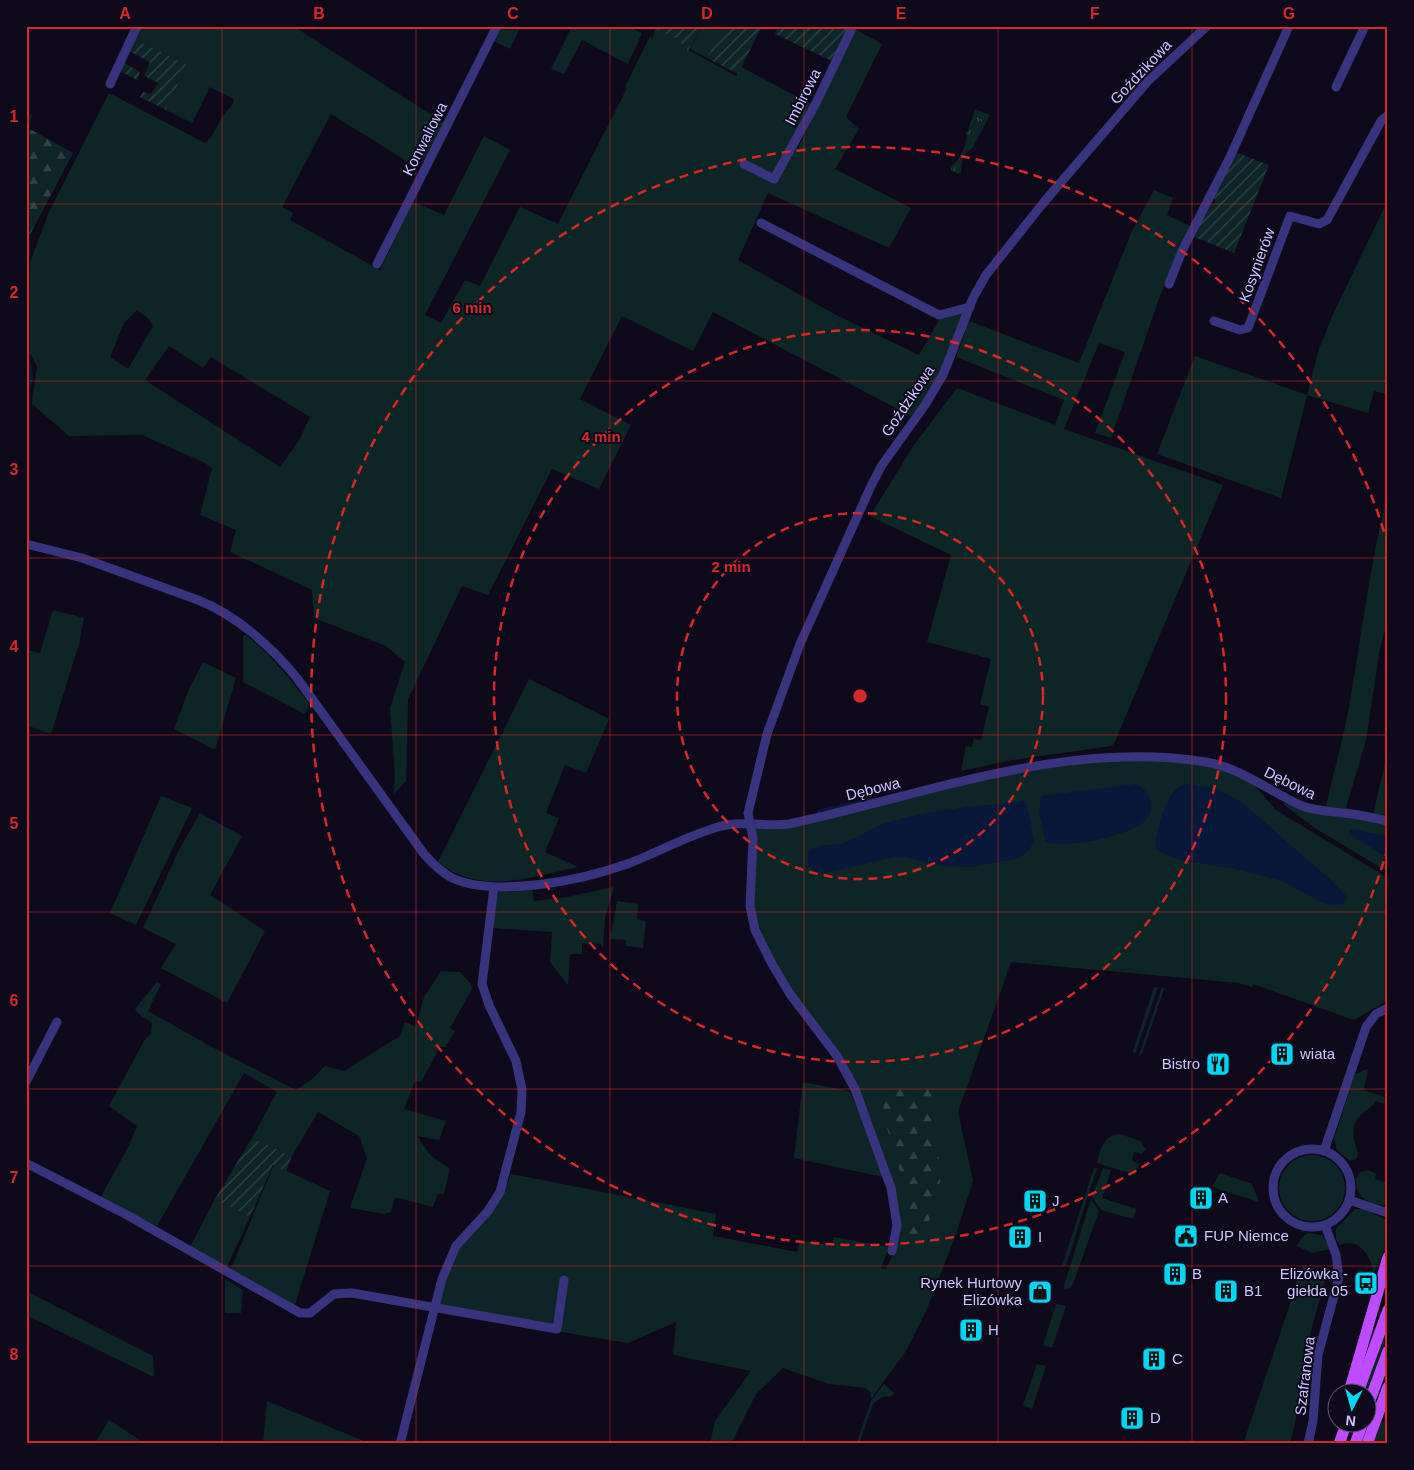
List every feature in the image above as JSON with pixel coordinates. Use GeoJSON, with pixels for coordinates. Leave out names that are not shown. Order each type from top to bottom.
{"type":"FeatureCollection","features":[{"type":"Feature","properties":{"kind":"main road"},"geometry":{"type":"LineString","coordinates":[[1352,1382],[1375,1294],[1388,1257]]}},
{"type":"Feature","properties":{"kind":"main road"},"geometry":{"type":"LineString","coordinates":[[1362,1382],[1388,1310]]}},
{"type":"Feature","properties":{"kind":"main road"},"geometry":{"type":"LineString","coordinates":[[1376,1384],[1388,1352]]}},
{"type":"Feature","properties":{"kind":"main road"},"geometry":{"type":"LineString","coordinates":[[1366,1444],[1384,1411],[1388,1387]]}},
{"type":"Feature","properties":{"kind":"main road"},"geometry":{"type":"LineString","coordinates":[[1338,1444],[1343,1432]]}},
{"type":"Feature","properties":{"kind":"main road"},"geometry":{"type":"LineString","coordinates":[[1355,1444],[1359,1432]]}},
{"type":"Feature","properties":{"kind":"street"},"geometry":{"type":"LineString","coordinates":[[110,84],[136,26]]}},
{"type":"Feature","properties":{"kind":"street","name":"Konwaliowa"},"geometry":{"type":"LineString","coordinates":[[377,264],[498,26]]}},
{"type":"Feature","properties":{"kind":"street","name":"Imbirowa"},"geometry":{"type":"LineString","coordinates":[[744,164],[774,179],[816,103],[853,26]]}},
{"type":"Feature","properties":{"kind":"street","name":"Goździkowa"},"geometry":{"type":"LineString","coordinates":[[892,1251],[897,1226],[891,1188],[855,1089],[837,1056],[790,994],[762,944],[753,922],[750,906],[753,839],[748,810],[767,734],[800,644],[876,476],[940,381],[970,307],[986,275],[1044,202],[1148,81],[1207,26]]}},
{"type":"Feature","properties":{"kind":"street"},"geometry":{"type":"LineString","coordinates":[[1169,284],[1182,250],[1230,156],[1289,26]]}},
{"type":"Feature","properties":{"kind":"street"},"geometry":{"type":"LineString","coordinates":[[1336,87],[1365,26]]}},
{"type":"Feature","properties":{"kind":"street","name":"Kosynierów"},"geometry":{"type":"LineString","coordinates":[[1214,321],[1240,330],[1248,328],[1290,216],[1318,224],[1328,220],[1381,121],[1388,115]]}},
{"type":"Feature","properties":{"kind":"street"},"geometry":{"type":"LineString","coordinates":[[761,223],[938,315],[970,307]]}},
{"type":"Feature","properties":{"kind":"street","name":"Dębowa"},"geometry":{"type":"LineString","coordinates":[[26,544],[82,558],[198,600],[238,623],[273,651],[297,678],[418,847],[442,872],[468,883],[494,887],[593,874],[638,860],[718,827],[751,824],[772,826],[789,824],[1031,767],[1122,758],[1189,760],[1216,764],[1239,772],[1265,788],[1313,810],[1388,821]]}},
{"type":"Feature","properties":{"kind":"street"},"geometry":{"type":"LineString","coordinates":[[400,1444],[442,1279],[453,1251],[488,1211],[500,1192],[508,1169],[521,1112],[522,1090],[516,1061],[489,1005],[482,984],[494,887]]}},
{"type":"Feature","properties":{"kind":"street"},"geometry":{"type":"LineString","coordinates":[[1324,1151],[1366,1027],[1376,1014],[1388,1008]]}},
{"type":"Feature","properties":{"kind":"street"},"geometry":{"type":"LineString","coordinates":[[26,1082],[57,1022]]}},
{"type":"Feature","properties":{"kind":"street"},"geometry":{"type":"LineString","coordinates":[[1306,1149],[1324,1151],[1337,1158],[1347,1170],[1351,1188],[1349,1200],[1342,1214],[1325,1225],[1312,1228],[1293,1223],[1278,1208],[1272,1191],[1275,1173],[1289,1156],[1306,1149]]}},
{"type":"Feature","properties":{"kind":"street"},"geometry":{"type":"LineString","coordinates":[[26,1163],[127,1216],[296,1312],[310,1313],[328,1297],[343,1293],[372,1295],[434,1308],[557,1329],[564,1280]]}},
{"type":"Feature","properties":{"kind":"street"},"geometry":{"type":"LineString","coordinates":[[1349,1200],[1388,1213]]}},
{"type":"Feature","properties":{"kind":"street","name":"Szafranowa"},"geometry":{"type":"LineString","coordinates":[[1308,1444],[1313,1420],[1318,1355],[1339,1277],[1336,1255],[1325,1225]]}},
{"type":"Feature","properties":{"kind":"green space"},"geometry":{"type":"Polygon","coordinates":[[[140,26],[293,26],[444,123],[424,159],[418,165],[413,165],[331,114],[282,207],[293,213],[290,220],[380,270],[413,202],[444,215],[484,136],[510,150],[425,315],[441,323],[465,280],[480,286],[520,207],[558,224],[627,88],[625,87],[650,36],[652,38],[656,29],[677,39],[686,49],[736,76],[741,67],[811,104],[792,145],[798,148],[855,29],[882,44],[846,117],[859,129],[835,169],[911,208],[889,248],[768,193],[738,260],[834,314],[919,355],[941,317],[964,311],[945,364],[913,417],[713,312],[693,351],[622,316],[580,399],[631,425],[599,489],[552,469],[488,595],[462,586],[408,699],[406,781],[394,794],[395,773],[390,708],[405,662],[386,646],[314,618],[312,590],[230,552],[236,530],[200,515],[212,468],[203,462],[142,435],[69,436],[32,404],[37,366],[26,347],[26,273],[49,212],[109,93],[205,143],[211,137],[234,99],[210,87],[192,123],[166,110],[187,65],[135,39],[140,26]],[[137,310],[124,323],[110,357],[128,369],[153,326],[148,318],[137,310]],[[169,346],[145,380],[280,467],[298,442],[310,417],[211,357],[203,368],[169,346]]]}},
{"type":"Feature","properties":{"kind":"green space"},"geometry":{"type":"Polygon","coordinates":[[[501,26],[521,26],[510,49],[493,41],[501,26]]]}},
{"type":"Feature","properties":{"kind":"green space"},"geometry":{"type":"Polygon","coordinates":[[[572,26],[627,26],[642,33],[628,64],[582,40],[564,74],[551,69],[572,26]]]}},
{"type":"Feature","properties":{"kind":"green space"},"geometry":{"type":"Polygon","coordinates":[[[657,26],[702,26],[688,51],[677,39],[656,29],[657,26]]]}},
{"type":"Feature","properties":{"kind":"green space"},"geometry":{"type":"Polygon","coordinates":[[[702,26],[724,26],[707,58],[690,49],[702,26]]]}},
{"type":"Feature","properties":{"kind":"green space"},"geometry":{"type":"Polygon","coordinates":[[[724,26],[762,26],[738,74],[707,58],[724,26]]]}},
{"type":"Feature","properties":{"kind":"green space"},"geometry":{"type":"Polygon","coordinates":[[[778,26],[848,27],[832,61],[775,34],[778,26]]]}},
{"type":"Feature","properties":{"kind":"green space"},"geometry":{"type":"Polygon","coordinates":[[[135,39],[187,65],[166,110],[140,97],[143,92],[151,94],[158,83],[144,76],[150,62],[129,51],[135,39]]]}},
{"type":"Feature","properties":{"kind":"green space"},"geometry":{"type":"Polygon","coordinates":[[[124,63],[140,72],[137,80],[120,71],[124,63]]]}},
{"type":"Feature","properties":{"kind":"green space"},"geometry":{"type":"Polygon","coordinates":[[[975,109],[990,115],[973,147],[983,119],[977,116],[973,126],[968,130],[975,109]]]}},
{"type":"Feature","properties":{"kind":"green space"},"geometry":{"type":"Polygon","coordinates":[[[26,113],[32,115],[28,128],[73,153],[26,242],[26,113]]]}},
{"type":"Feature","properties":{"kind":"green space"},"geometry":{"type":"Polygon","coordinates":[[[977,116],[983,120],[973,147],[965,154],[961,172],[958,174],[951,170],[952,166],[963,151],[966,133],[973,126],[977,116]]]}},
{"type":"Feature","properties":{"kind":"green space"},"geometry":{"type":"Polygon","coordinates":[[[1235,152],[1269,165],[1234,253],[1192,236],[1208,204],[1215,204],[1214,195],[1235,152]]]}},
{"type":"Feature","properties":{"kind":"green space"},"geometry":{"type":"Polygon","coordinates":[[[1154,190],[1173,198],[1167,215],[1191,226],[1161,293],[1111,438],[1095,433],[1125,352],[1099,343],[1064,429],[1223,485],[1114,744],[1111,746],[1012,760],[961,771],[966,746],[972,747],[974,739],[981,740],[989,707],[980,704],[991,659],[927,642],[951,555],[870,516],[914,445],[957,388],[1055,425],[1064,400],[956,357],[969,321],[1079,363],[1132,231],[1154,190]]]}},
{"type":"Feature","properties":{"kind":"green space"},"geometry":{"type":"Polygon","coordinates":[[[1388,200],[1388,394],[1374,391],[1368,413],[1307,395],[1319,349],[1334,312],[1388,200]]]}},
{"type":"Feature","properties":{"kind":"green space"},"geometry":{"type":"Polygon","coordinates":[[[1195,356],[1307,395],[1281,498],[1157,454],[1195,356]]]}},
{"type":"Feature","properties":{"kind":"green space"},"geometry":{"type":"Polygon","coordinates":[[[1388,494],[1388,620],[1380,648],[1366,740],[1346,808],[1373,815],[1388,751],[1388,872],[1315,828],[1284,805],[1284,803],[1312,813],[1326,806],[1347,719],[1372,567],[1388,494]]]}},
{"type":"Feature","properties":{"kind":"green space"},"geometry":{"type":"Polygon","coordinates":[[[53,610],[84,618],[79,644],[51,734],[26,725],[26,650],[40,653],[53,610]]]}},
{"type":"Feature","properties":{"kind":"green space"},"geometry":{"type":"Polygon","coordinates":[[[246,635],[272,659],[302,694],[309,704],[305,714],[243,682],[243,636],[246,635]]]}},
{"type":"Feature","properties":{"kind":"green space"},"geometry":{"type":"Polygon","coordinates":[[[203,662],[236,678],[215,750],[174,729],[189,689],[203,662]]]}},
{"type":"Feature","properties":{"kind":"green space"},"geometry":{"type":"Polygon","coordinates":[[[529,679],[609,719],[586,773],[565,765],[546,813],[559,818],[545,852],[578,867],[524,879],[489,881],[471,879],[454,872],[438,862],[529,679]]]}},
{"type":"Feature","properties":{"kind":"green space"},"geometry":{"type":"Polygon","coordinates":[[[1140,756],[1217,768],[1238,774],[1255,786],[1276,810],[1388,878],[1388,1000],[1354,1020],[1253,984],[1252,987],[1239,983],[1011,962],[958,1112],[973,1181],[956,1234],[927,1309],[906,1351],[871,1399],[870,1392],[866,1388],[829,1384],[783,1368],[756,1394],[731,1444],[710,1444],[715,1421],[751,1371],[673,1355],[676,1322],[628,1343],[437,1311],[444,1281],[452,1259],[463,1242],[500,1197],[511,1174],[716,1214],[713,1236],[797,1252],[800,1240],[832,1246],[834,1237],[889,1247],[881,1268],[886,1269],[898,1244],[900,1219],[855,1089],[790,994],[753,922],[751,863],[756,827],[1013,772],[1140,756]]]}},
{"type":"Feature","properties":{"kind":"green space"},"geometry":{"type":"Polygon","coordinates":[[[161,796],[192,808],[136,925],[110,913],[161,796]]]}},
{"type":"Feature","properties":{"kind":"green space"},"geometry":{"type":"Polygon","coordinates":[[[200,813],[242,836],[210,895],[265,931],[227,1003],[161,968],[176,944],[143,928],[179,850],[200,813]]]}},
{"type":"Feature","properties":{"kind":"green space"},"geometry":{"type":"Polygon","coordinates":[[[614,887],[605,918],[603,949],[601,944],[582,943],[582,954],[570,954],[568,985],[550,962],[552,932],[493,928],[499,892],[532,890],[534,901],[567,897],[614,887]]]}},
{"type":"Feature","properties":{"kind":"green space"},"geometry":{"type":"Polygon","coordinates":[[[617,901],[638,904],[637,919],[646,921],[643,948],[626,946],[626,940],[610,939],[617,901]]]}},
{"type":"Feature","properties":{"kind":"green space"},"geometry":{"type":"Polygon","coordinates":[[[441,971],[460,972],[471,984],[472,989],[450,1028],[455,1031],[445,1047],[440,1047],[421,1082],[415,1081],[404,1109],[446,1121],[439,1140],[417,1136],[430,1155],[450,1169],[444,1194],[438,1194],[433,1207],[395,1197],[391,1212],[384,1214],[350,1208],[367,1158],[359,1136],[318,1112],[292,1156],[252,1138],[277,1092],[244,1073],[157,1226],[101,1197],[125,1153],[137,1126],[109,1106],[144,1041],[151,1033],[152,1023],[135,1009],[157,982],[161,984],[148,1011],[212,1047],[296,1090],[312,1079],[325,1066],[344,1071],[400,1036],[405,1022],[416,1027],[424,997],[441,971]]]}},
{"type":"Feature","properties":{"kind":"green space"},"geometry":{"type":"Polygon","coordinates":[[[1154,987],[1158,987],[1135,1054],[1133,1051],[1154,987]]]}},
{"type":"Feature","properties":{"kind":"green space"},"geometry":{"type":"Polygon","coordinates":[[[1162,987],[1164,989],[1142,1054],[1139,1055],[1162,987]]]}},
{"type":"Feature","properties":{"kind":"green space"},"geometry":{"type":"Polygon","coordinates":[[[1368,1069],[1364,1090],[1388,1098],[1388,1105],[1375,1101],[1356,1121],[1354,1136],[1358,1153],[1356,1159],[1350,1161],[1337,1150],[1334,1139],[1355,1074],[1368,1069]]]}},
{"type":"Feature","properties":{"kind":"green space"},"geometry":{"type":"Polygon","coordinates":[[[803,1082],[849,1091],[861,1114],[883,1177],[794,1158],[803,1082]]]}},
{"type":"Feature","properties":{"kind":"green space"},"geometry":{"type":"Polygon","coordinates":[[[917,1085],[934,1089],[940,1182],[926,1230],[906,1244],[910,1205],[884,1118],[883,1089],[917,1085]]]}},
{"type":"Feature","properties":{"kind":"green space"},"geometry":{"type":"Polygon","coordinates":[[[1120,1134],[1140,1141],[1146,1149],[1142,1154],[1134,1152],[1132,1161],[1139,1164],[1135,1175],[1097,1163],[1106,1140],[1120,1134]]]}},
{"type":"Feature","properties":{"kind":"green space"},"geometry":{"type":"Polygon","coordinates":[[[252,1138],[292,1156],[286,1171],[273,1165],[250,1217],[215,1199],[252,1138]]]}},
{"type":"Feature","properties":{"kind":"green space"},"geometry":{"type":"Polygon","coordinates":[[[1305,1155],[1319,1155],[1331,1160],[1340,1169],[1345,1181],[1343,1201],[1336,1212],[1319,1221],[1305,1221],[1293,1216],[1284,1207],[1279,1195],[1279,1181],[1284,1169],[1293,1160],[1305,1155]]]}},
{"type":"Feature","properties":{"kind":"green space"},"geometry":{"type":"Polygon","coordinates":[[[274,1165],[330,1191],[294,1308],[230,1271],[274,1165]]]}},
{"type":"Feature","properties":{"kind":"green space"},"geometry":{"type":"Polygon","coordinates":[[[1094,1168],[1097,1168],[1066,1265],[1062,1266],[1094,1168]]]}},
{"type":"Feature","properties":{"kind":"green space"},"geometry":{"type":"Polygon","coordinates":[[[1103,1168],[1111,1170],[1102,1198],[1136,1209],[1133,1219],[1101,1210],[1092,1197],[1103,1168]]]}},
{"type":"Feature","properties":{"kind":"green space"},"geometry":{"type":"Polygon","coordinates":[[[1369,1170],[1376,1174],[1375,1179],[1388,1184],[1388,1206],[1370,1202],[1358,1192],[1356,1179],[1360,1172],[1369,1170]]]}},
{"type":"Feature","properties":{"kind":"green space"},"geometry":{"type":"Polygon","coordinates":[[[1220,1173],[1252,1184],[1259,1202],[1212,1187],[1220,1173]]]}},
{"type":"Feature","properties":{"kind":"green space"},"geometry":{"type":"Polygon","coordinates":[[[215,1199],[250,1217],[226,1269],[190,1247],[215,1199]]]}},
{"type":"Feature","properties":{"kind":"green space"},"geometry":{"type":"Polygon","coordinates":[[[1091,1199],[1099,1211],[1073,1284],[1070,1288],[1063,1289],[1091,1199]]]}},
{"type":"Feature","properties":{"kind":"green space"},"geometry":{"type":"Polygon","coordinates":[[[1355,1209],[1364,1209],[1388,1221],[1388,1242],[1374,1272],[1369,1259],[1362,1249],[1353,1244],[1339,1245],[1336,1238],[1336,1229],[1355,1209]]]}},
{"type":"Feature","properties":{"kind":"green space"},"geometry":{"type":"Polygon","coordinates":[[[1309,1233],[1322,1235],[1330,1249],[1312,1253],[1297,1246],[1302,1237],[1309,1233]]]}},
{"type":"Feature","properties":{"kind":"green space"},"geometry":{"type":"Polygon","coordinates":[[[1303,1265],[1318,1270],[1326,1277],[1305,1353],[1300,1401],[1290,1444],[1243,1444],[1303,1265]]]}},
{"type":"Feature","properties":{"kind":"green space"},"geometry":{"type":"Polygon","coordinates":[[[225,1279],[243,1290],[241,1313],[225,1313],[225,1279]]]}},
{"type":"Feature","properties":{"kind":"green space"},"geometry":{"type":"Polygon","coordinates":[[[26,1291],[153,1356],[154,1377],[26,1315],[26,1291]]]}},
{"type":"Feature","properties":{"kind":"green space"},"geometry":{"type":"Polygon","coordinates":[[[1056,1304],[1066,1306],[1052,1348],[1043,1345],[1056,1304]]]}},
{"type":"Feature","properties":{"kind":"green space"},"geometry":{"type":"Polygon","coordinates":[[[1388,1325],[1388,1336],[1371,1382],[1367,1382],[1388,1325]]]}},
{"type":"Feature","properties":{"kind":"green space"},"geometry":{"type":"Polygon","coordinates":[[[1037,1364],[1046,1366],[1032,1409],[1023,1405],[1037,1364]]]}},
{"type":"Feature","properties":{"kind":"green space"},"geometry":{"type":"Polygon","coordinates":[[[884,1384],[894,1393],[892,1396],[882,1397],[873,1404],[859,1444],[856,1444],[871,1401],[884,1384]]]}},
{"type":"Feature","properties":{"kind":"green space"},"geometry":{"type":"Polygon","coordinates":[[[267,1401],[371,1444],[263,1444],[267,1401]]]}},
{"type":"Feature","properties":{"kind":"green space"},"geometry":{"type":"Polygon","coordinates":[[[1388,1418],[1388,1444],[1372,1444],[1378,1424],[1388,1418]]]}},
{"type":"Feature","properties":{"kind":"green space"},"geometry":{"type":"Polygon","coordinates":[[[109,1420],[146,1444],[95,1443],[109,1420]]]}},
{"type":"Feature","properties":{"kind":"water"},"geometry":{"type":"Polygon","coordinates":[[[26,354],[31,363],[33,380],[26,393],[26,354]]]}},
{"type":"Feature","properties":{"kind":"water"},"geometry":{"type":"Polygon","coordinates":[[[1136,784],[1150,797],[1151,804],[1148,818],[1140,825],[1113,836],[1081,843],[1054,844],[1045,841],[1039,812],[1041,796],[1136,784]]]}},
{"type":"Feature","properties":{"kind":"water"},"geometry":{"type":"Polygon","coordinates":[[[1185,784],[1215,788],[1240,801],[1331,880],[1347,897],[1344,904],[1330,905],[1323,903],[1282,881],[1235,869],[1179,860],[1160,852],[1155,847],[1164,811],[1173,793],[1178,787],[1185,784]]]}},
{"type":"Feature","properties":{"kind":"water"},"geometry":{"type":"Polygon","coordinates":[[[1026,801],[1034,840],[1029,851],[1016,859],[971,867],[944,866],[899,856],[826,873],[814,871],[808,863],[808,853],[816,847],[844,843],[880,825],[902,818],[935,811],[1026,801]]]}},
{"type":"Feature","properties":{"kind":"water"},"geometry":{"type":"Polygon","coordinates":[[[1349,829],[1388,836],[1388,858],[1349,834],[1349,829]]]}},
{"type":"Feature","properties":{"kind":"waterway"},"geometry":{"type":"LineString","coordinates":[[818,811],[872,799]]}},
{"type":"Feature","properties":{"kind":"place","name":"wiata"},"geometry":{"type":"Point","coordinates":[1282,1054]}},
{"type":"Feature","properties":{"kind":"place","name":"Bistro"},"geometry":{"type":"Point","coordinates":[1218,1064]}},
{"type":"Feature","properties":{"kind":"place","name":"A"},"geometry":{"type":"Point","coordinates":[1201,1198]}},
{"type":"Feature","properties":{"kind":"place","name":"J"},"geometry":{"type":"Point","coordinates":[1035,1201]}},
{"type":"Feature","properties":{"kind":"place","name":"FUP Niemce"},"geometry":{"type":"Point","coordinates":[1186,1236]}},
{"type":"Feature","properties":{"kind":"place","name":"I"},"geometry":{"type":"Point","coordinates":[1020,1237]}},
{"type":"Feature","properties":{"kind":"place","name":"B"},"geometry":{"type":"Point","coordinates":[1175,1274]}},
{"type":"Feature","properties":{"kind":"place","name":"Elizówka - giełda 05"},"geometry":{"type":"Point","coordinates":[1366,1283]}},
{"type":"Feature","properties":{"kind":"place","name":"B1"},"geometry":{"type":"Point","coordinates":[1226,1291]}},
{"type":"Feature","properties":{"kind":"place","name":"Rynek Hurtowy Elizówka"},"geometry":{"type":"Point","coordinates":[1040,1292]}},
{"type":"Feature","properties":{"kind":"place","name":"H"},"geometry":{"type":"Point","coordinates":[971,1330]}},
{"type":"Feature","properties":{"kind":"place","name":"C"},"geometry":{"type":"Point","coordinates":[1154,1359]}},
{"type":"Feature","properties":{"kind":"place","name":"D"},"geometry":{"type":"Point","coordinates":[1132,1418]}}]}
